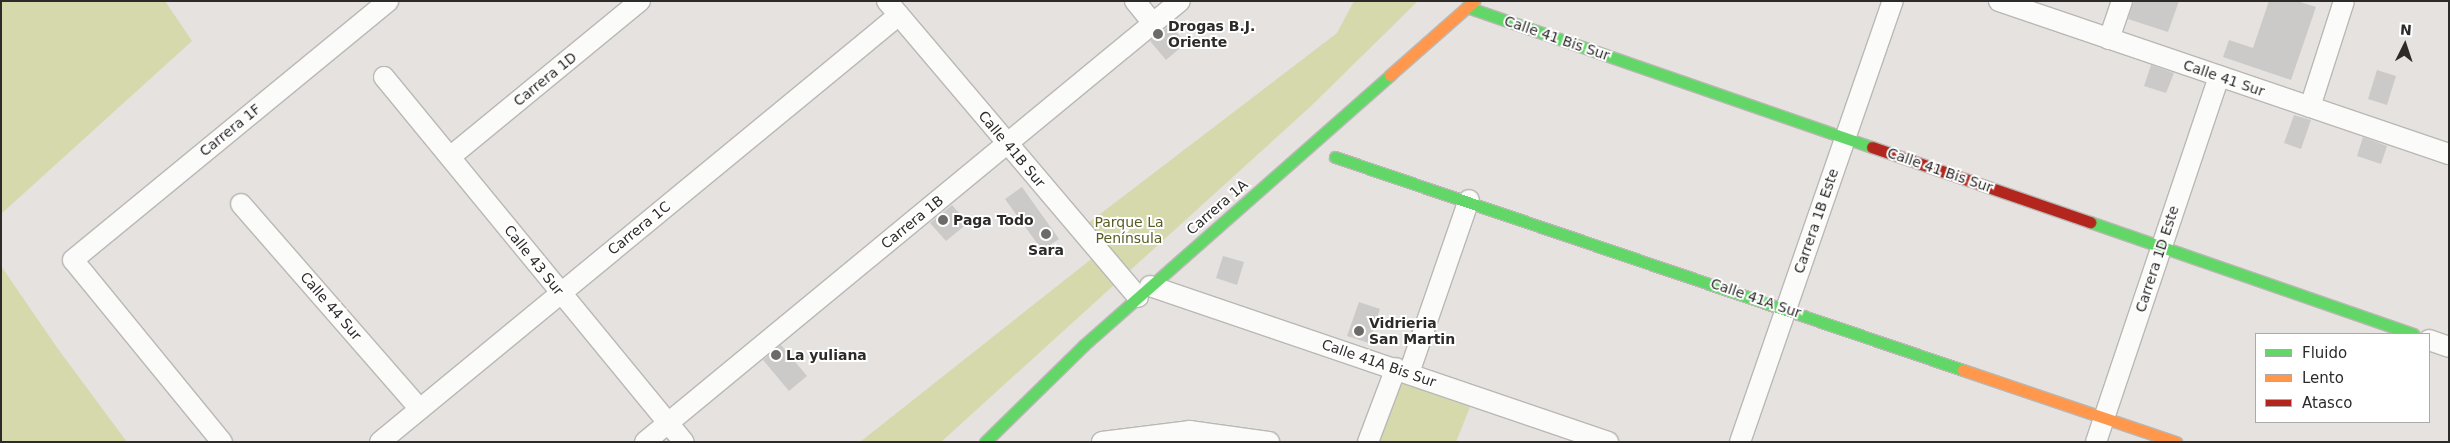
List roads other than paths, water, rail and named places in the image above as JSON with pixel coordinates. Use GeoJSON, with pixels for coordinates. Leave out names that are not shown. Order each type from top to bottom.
{"type":"FeatureCollection","features":[{"type":"Feature","properties":{"kind":"street","name":"Carrera 1F"},"geometry":{"type":"LineString","coordinates":[[222,442],[73,260],[388,1]]}},
{"type":"Feature","properties":{"kind":"street","name":"Carrera 1D"},"geometry":{"type":"LineString","coordinates":[[450,158],[640,1]]}},
{"type":"Feature","properties":{"kind":"street"},"geometry":{"type":"LineString","coordinates":[[1135,1],[1154,23]]}},
{"type":"Feature","properties":{"kind":"street","name":"Carrera 1B"},"geometry":{"type":"LineString","coordinates":[[645,442],[1180,1]]}},
{"type":"Feature","properties":{"kind":"street","name":"Carrera 1B Este"},"geometry":{"type":"LineString","coordinates":[[1740,442],[1893,1]]}},
{"type":"Feature","properties":{"kind":"street","name":"Calle 41 Sur"},"geometry":{"type":"LineString","coordinates":[[2000,1],[2449,154]]}},
{"type":"Feature","properties":{"kind":"street"},"geometry":{"type":"LineString","coordinates":[[2109,39],[2122,1]]}},
{"type":"Feature","properties":{"kind":"street"},"geometry":{"type":"LineString","coordinates":[[2310,107],[2344,1]]}},
{"type":"Feature","properties":{"kind":"street","name":"Calle 41 Bis Sur"},"geometry":{"type":"LineString","coordinates":[[1470,4],[1845,138],[2410,333]]}},
{"type":"Feature","properties":{"kind":"street","name":"Carrera 1A"},"geometry":{"type":"LineString","coordinates":[[985,442],[1144,291],[1470,4]]}},
{"type":"Feature","properties":{"kind":"street","name":"Calle 41B Sur"},"geometry":{"type":"LineString","coordinates":[[893,8],[1008,143],[1144,291]]}},
{"type":"Feature","properties":{"kind":"street","name":"Carrera 1C"},"geometry":{"type":"LineString","coordinates":[[380,442],[561,292],[893,8]]}},
{"type":"Feature","properties":{"kind":"street","name":"Carrera 1D Este"},"geometry":{"type":"LineString","coordinates":[[2096,442],[2106,417],[2160,246],[2219,76]]}},
{"type":"Feature","properties":{"kind":"street","name":"Calle 43 Sur"},"geometry":{"type":"LineString","coordinates":[[384,78],[684,442]]}},
{"type":"Feature","properties":{"kind":"street","name":"Calle 41A Sur"},"geometry":{"type":"LineString","coordinates":[[1335,157],[1470,200],[2176,442]]}},
{"type":"Feature","properties":{"kind":"street"},"geometry":{"type":"LineString","coordinates":[[1368,442],[1403,371],[1470,200]]}},
{"type":"Feature","properties":{"kind":"street","name":"Calle 44 Sur"},"geometry":{"type":"LineString","coordinates":[[241,204],[420,409]]}},
{"type":"Feature","properties":{"kind":"street","name":"Calle 41A Bis Sur"},"geometry":{"type":"LineString","coordinates":[[1144,291],[1403,371],[1608,442]]}},
{"type":"Feature","properties":{"kind":"street"},"geometry":{"type":"LineString","coordinates":[[2430,340],[2449,347]]}},
{"type":"Feature","properties":{"kind":"street"},"geometry":{"type":"LineString","coordinates":[[1102,442],[1188,436],[1269,442]]}},
{"type":"Feature","properties":{"kind":"place","name":"Drogas B.J. Oriente"},"geometry":{"type":"Point","coordinates":[1158,34]}},
{"type":"Feature","properties":{"kind":"place","name":"Paga Todo"},"geometry":{"type":"Point","coordinates":[943,220]}},
{"type":"Feature","properties":{"kind":"place","name":"Sara"},"geometry":{"type":"Point","coordinates":[1046,234]}},
{"type":"Feature","properties":{"kind":"place","name":"Vidrieria San Martin"},"geometry":{"type":"Point","coordinates":[1359,331]}},
{"type":"Feature","properties":{"kind":"place","name":"La yuliana"},"geometry":{"type":"Point","coordinates":[776,355]}},
{"type":"Feature","properties":{"kind":"park label","name":"Parque La Península"},"geometry":{"type":"Point","coordinates":[1129,230]}}]}
